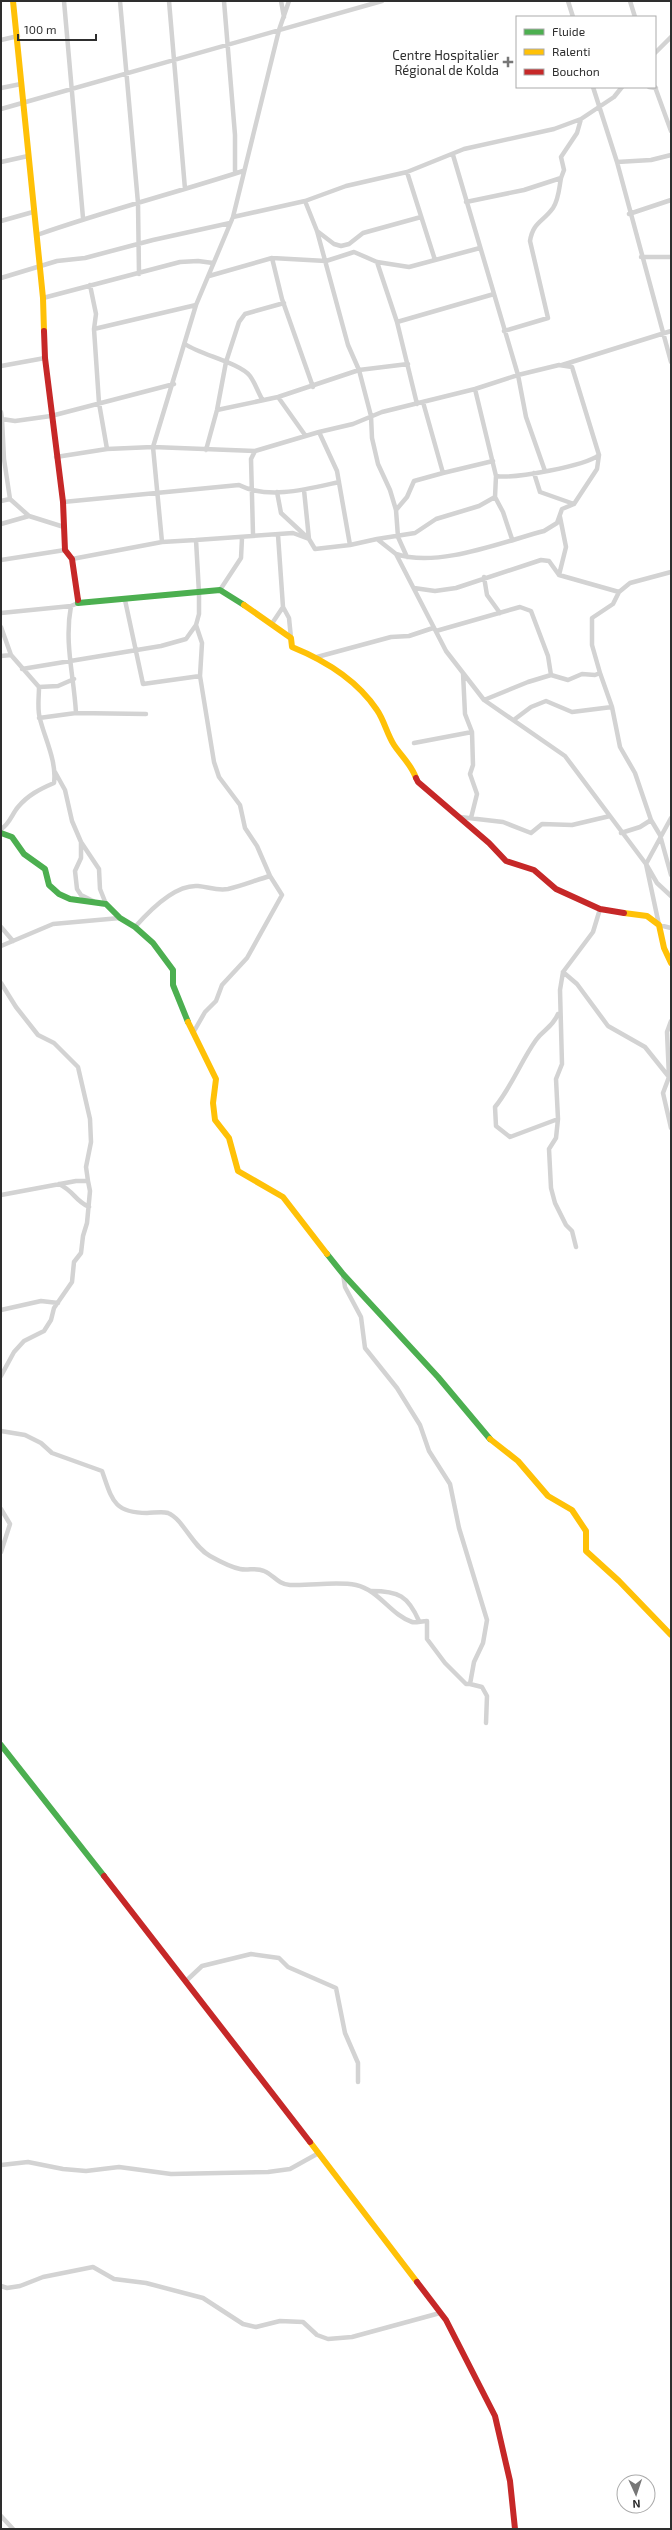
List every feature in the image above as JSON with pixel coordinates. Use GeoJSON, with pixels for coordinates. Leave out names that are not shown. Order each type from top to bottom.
{"type":"FeatureCollection","features":[{"type":"Feature","properties":{"kind":"street"},"geometry":{"type":"LineString","coordinates":[[13,1],[18,36],[22,103],[33,212],[37,235],[38,266],[43,298],[45,358],[56,457],[63,502],[65,550],[72,559],[78,603]]}},
{"type":"Feature","properties":{"kind":"street"},"geometry":{"type":"LineString","coordinates":[[64,1],[83,218]]}},
{"type":"Feature","properties":{"kind":"street"},"geometry":{"type":"LineString","coordinates":[[120,1],[138,203],[139,274]]}},
{"type":"Feature","properties":{"kind":"street"},"geometry":{"type":"LineString","coordinates":[[169,1],[185,189]]}},
{"type":"Feature","properties":{"kind":"street"},"geometry":{"type":"LineString","coordinates":[[224,1],[235,135],[235,173]]}},
{"type":"Feature","properties":{"kind":"street"},"geometry":{"type":"LineString","coordinates":[[281,1],[284,18]]}},
{"type":"Feature","properties":{"kind":"street"},"geometry":{"type":"LineString","coordinates":[[162,542],[156,493],[153,447],[174,384],[196,305],[233,216],[279,30],[289,1]]}},
{"type":"Feature","properties":{"kind":"street"},"geometry":{"type":"LineString","coordinates":[[1,109],[127,75],[382,1]]}},
{"type":"Feature","properties":{"kind":"street"},"geometry":{"type":"LineString","coordinates":[[568,1],[572,16]]}},
{"type":"Feature","properties":{"kind":"street"},"geometry":{"type":"LineString","coordinates":[[630,1],[635,16]]}},
{"type":"Feature","properties":{"kind":"street"},"geometry":{"type":"LineString","coordinates":[[1,40],[18,36]]}},
{"type":"Feature","properties":{"kind":"street"},"geometry":{"type":"LineString","coordinates":[[656,52],[671,37]]}},
{"type":"Feature","properties":{"kind":"street"},"geometry":{"type":"LineString","coordinates":[[1,88],[21,84]]}},
{"type":"Feature","properties":{"kind":"street"},"geometry":{"type":"LineString","coordinates":[[593,88],[617,162],[629,214],[671,362]]}},
{"type":"Feature","properties":{"kind":"street"},"geometry":{"type":"LineString","coordinates":[[233,216],[305,201],[346,186],[407,172],[453,155],[464,149],[530,135],[581,119],[599,108],[621,88]]}},
{"type":"Feature","properties":{"kind":"street"},"geometry":{"type":"LineString","coordinates":[[655,88],[671,118]]}},
{"type":"Feature","properties":{"kind":"street"},"geometry":{"type":"LineString","coordinates":[[668,114],[671,131]]}},
{"type":"Feature","properties":{"kind":"street"},"geometry":{"type":"LineString","coordinates":[[504,331],[548,318],[530,241],[533,228],[553,209],[564,170],[561,157],[577,133],[581,119]]}},
{"type":"Feature","properties":{"kind":"street"},"geometry":{"type":"LineString","coordinates":[[453,155],[518,375],[526,417],[545,471]]}},
{"type":"Feature","properties":{"kind":"street"},"geometry":{"type":"LineString","coordinates":[[617,162],[651,160],[671,155]]}},
{"type":"Feature","properties":{"kind":"street"},"geometry":{"type":"LineString","coordinates":[[1,162],[28,156]]}},
{"type":"Feature","properties":{"kind":"street"},"geometry":{"type":"LineString","coordinates":[[37,235],[83,218],[243,171]]}},
{"type":"Feature","properties":{"kind":"street"},"geometry":{"type":"LineString","coordinates":[[407,172],[435,260]]}},
{"type":"Feature","properties":{"kind":"street"},"geometry":{"type":"LineString","coordinates":[[466,202],[524,190],[561,178]]}},
{"type":"Feature","properties":{"kind":"street"},"geometry":{"type":"LineString","coordinates":[[629,214],[671,200]]}},
{"type":"Feature","properties":{"kind":"street"},"geometry":{"type":"LineString","coordinates":[[305,201],[317,231],[326,261],[348,345],[359,370],[371,416],[372,438],[378,464],[390,490],[396,510],[398,536],[407,557]]}},
{"type":"Feature","properties":{"kind":"street"},"geometry":{"type":"LineString","coordinates":[[1,220],[33,212]]}},
{"type":"Feature","properties":{"kind":"street"},"geometry":{"type":"LineString","coordinates":[[317,231],[334,244],[341,246],[349,244],[363,233],[421,217]]}},
{"type":"Feature","properties":{"kind":"street"},"geometry":{"type":"LineString","coordinates":[[1,278],[57,261],[85,258],[230,223]]}},
{"type":"Feature","properties":{"kind":"street"},"geometry":{"type":"LineString","coordinates":[[209,276],[272,258],[326,261],[354,252],[377,262],[410,267],[480,248]]}},
{"type":"Feature","properties":{"kind":"street"},"geometry":{"type":"LineString","coordinates":[[641,257],[671,257]]}},
{"type":"Feature","properties":{"kind":"street"},"geometry":{"type":"LineString","coordinates":[[272,258],[284,303],[313,387]]}},
{"type":"Feature","properties":{"kind":"street"},"geometry":{"type":"LineString","coordinates":[[43,298],[189,260],[213,263]]}},
{"type":"Feature","properties":{"kind":"street"},"geometry":{"type":"LineString","coordinates":[[377,262],[397,322],[417,404]]}},
{"type":"Feature","properties":{"kind":"street"},"geometry":{"type":"LineString","coordinates":[[90,286],[96,314],[94,329],[99,403],[107,449]]}},
{"type":"Feature","properties":{"kind":"street"},"geometry":{"type":"LineString","coordinates":[[397,322],[494,294]]}},
{"type":"Feature","properties":{"kind":"street"},"geometry":{"type":"LineString","coordinates":[[206,450],[217,410],[226,362],[239,322],[245,314],[284,303]]}},
{"type":"Feature","properties":{"kind":"street"},"geometry":{"type":"LineString","coordinates":[[94,329],[196,305]]}},
{"type":"Feature","properties":{"kind":"street"},"geometry":{"type":"LineString","coordinates":[[56,457],[107,449],[153,447],[255,451],[305,435],[353,424],[371,416],[559,365],[671,331]]}},
{"type":"Feature","properties":{"kind":"street"},"geometry":{"type":"LineString","coordinates":[[185,344],[196,352],[226,362],[249,375],[262,399]]}},
{"type":"Feature","properties":{"kind":"street"},"geometry":{"type":"LineString","coordinates":[[1,366],[45,358]]}},
{"type":"Feature","properties":{"kind":"street"},"geometry":{"type":"LineString","coordinates":[[217,410],[262,399],[278,398],[359,370],[408,364]]}},
{"type":"Feature","properties":{"kind":"street"},"geometry":{"type":"LineString","coordinates":[[377,539],[396,554],[412,559],[445,556],[512,540],[544,531],[557,523],[562,509],[574,504],[597,469],[599,455],[572,367],[559,365]]}},
{"type":"Feature","properties":{"kind":"street"},"geometry":{"type":"LineString","coordinates":[[2,419],[15,421],[51,416],[174,384]]}},
{"type":"Feature","properties":{"kind":"street"},"geometry":{"type":"LineString","coordinates":[[475,389],[496,476],[495,497],[503,512],[512,540]]}},
{"type":"Feature","properties":{"kind":"street"},"geometry":{"type":"LineString","coordinates":[[278,398],[305,435]]}},
{"type":"Feature","properties":{"kind":"street"},"geometry":{"type":"LineString","coordinates":[[423,402],[443,473]]}},
{"type":"Feature","properties":{"kind":"street"},"geometry":{"type":"LineString","coordinates":[[1,412],[4,459],[10,499],[29,516],[64,527]]}},
{"type":"Feature","properties":{"kind":"street"},"geometry":{"type":"LineString","coordinates":[[319,432],[328,447],[339,482],[347,518],[346,528],[350,545]]}},
{"type":"Feature","properties":{"kind":"street"},"geometry":{"type":"LineString","coordinates":[[253,534],[251,459],[255,451]]}},
{"type":"Feature","properties":{"kind":"street"},"geometry":{"type":"LineString","coordinates":[[496,476],[505,477],[545,471],[592,460],[599,455]]}},
{"type":"Feature","properties":{"kind":"street"},"geometry":{"type":"LineString","coordinates":[[396,510],[406,497],[414,480],[493,461]]}},
{"type":"Feature","properties":{"kind":"street"},"geometry":{"type":"LineString","coordinates":[[534,473],[540,492],[574,504]]}},
{"type":"Feature","properties":{"kind":"street"},"geometry":{"type":"LineString","coordinates":[[63,502],[239,485],[251,491],[277,492],[304,490],[339,482]]}},
{"type":"Feature","properties":{"kind":"street"},"geometry":{"type":"LineString","coordinates":[[304,490],[309,539]]}},
{"type":"Feature","properties":{"kind":"street"},"geometry":{"type":"LineString","coordinates":[[277,492],[281,513],[309,539],[315,549],[350,545],[415,533],[436,519],[479,506],[495,497]]}},
{"type":"Feature","properties":{"kind":"street"},"geometry":{"type":"LineString","coordinates":[[1,501],[10,499]]}},
{"type":"Feature","properties":{"kind":"street"},"geometry":{"type":"LineString","coordinates":[[1,524],[29,516]]}},
{"type":"Feature","properties":{"kind":"street"},"geometry":{"type":"LineString","coordinates":[[559,575],[566,547],[560,517]]}},
{"type":"Feature","properties":{"kind":"street"},"geometry":{"type":"LineString","coordinates":[[72,559],[162,542],[242,538],[253,534],[278,535],[293,533],[309,539]]}},
{"type":"Feature","properties":{"kind":"street"},"geometry":{"type":"LineString","coordinates":[[278,535],[283,607],[289,618],[292,647],[317,657],[364,692],[378,711],[394,745],[412,766],[418,782],[460,817],[506,861],[534,870],[556,889],[600,909],[647,916],[659,926],[671,928]]}},
{"type":"Feature","properties":{"kind":"street"},"geometry":{"type":"LineString","coordinates":[[220,590],[241,558],[242,538]]}},
{"type":"Feature","properties":{"kind":"street"},"geometry":{"type":"LineString","coordinates":[[22,669],[134,650],[186,639],[196,625],[199,614],[196,540]]}},
{"type":"Feature","properties":{"kind":"street"},"geometry":{"type":"LineString","coordinates":[[1,560],[65,550]]}},
{"type":"Feature","properties":{"kind":"street"},"geometry":{"type":"LineString","coordinates":[[396,554],[446,651],[484,700],[515,719],[565,756],[621,833],[646,864],[657,883],[671,896]]}},
{"type":"Feature","properties":{"kind":"street"},"geometry":{"type":"LineString","coordinates":[[414,588],[435,591],[456,588],[484,577],[541,560],[549,561],[559,575],[619,592]]}},
{"type":"Feature","properties":{"kind":"street"},"geometry":{"type":"LineString","coordinates":[[671,572],[630,583],[619,592],[613,604],[592,618],[592,645],[612,707],[620,747],[635,773],[651,820],[660,835],[671,875]]}},
{"type":"Feature","properties":{"kind":"street"},"geometry":{"type":"LineString","coordinates":[[484,577],[487,594],[500,613]]}},
{"type":"Feature","properties":{"kind":"street"},"geometry":{"type":"LineString","coordinates":[[1,613],[71,606],[78,603],[125,600],[220,590],[273,622],[291,638]]}},
{"type":"Feature","properties":{"kind":"street"},"geometry":{"type":"LineString","coordinates":[[125,600],[134,650],[143,684],[200,676]]}},
{"type":"Feature","properties":{"kind":"street"},"geometry":{"type":"LineString","coordinates":[[71,606],[67,628],[70,661],[74,679],[76,713]]}},
{"type":"Feature","properties":{"kind":"street"},"geometry":{"type":"LineString","coordinates":[[273,622],[283,607]]}},
{"type":"Feature","properties":{"kind":"street"},"geometry":{"type":"LineString","coordinates":[[317,657],[392,637],[409,636],[435,630],[520,607],[531,611],[548,656],[551,675]]}},
{"type":"Feature","properties":{"kind":"street"},"geometry":{"type":"LineString","coordinates":[[193,1033],[205,1012],[216,1001],[222,985],[247,958],[282,895],[270,876],[260,852],[245,828],[240,805],[219,777],[214,762],[200,676],[202,643],[196,625]]}},
{"type":"Feature","properties":{"kind":"street"},"geometry":{"type":"LineString","coordinates":[[1,627],[11,655],[39,687],[39,718],[46,733],[56,772],[65,790],[72,821],[81,842],[99,868],[100,889],[106,904],[120,918],[135,927],[163,954],[173,970],[174,992],[216,1079],[212,1103],[215,1120],[229,1138],[238,1171],[283,1197],[343,1274],[438,1377],[493,1443],[518,1461],[548,1496],[572,1510],[586,1530],[586,1551],[619,1581],[671,1635]]}},
{"type":"Feature","properties":{"kind":"street"},"geometry":{"type":"LineString","coordinates":[[1,656],[11,655]]}},
{"type":"Feature","properties":{"kind":"street"},"geometry":{"type":"LineString","coordinates":[[463,673],[465,714],[472,732],[473,764],[470,774],[477,794],[471,818]]}},
{"type":"Feature","properties":{"kind":"street"},"geometry":{"type":"LineString","coordinates":[[484,700],[528,682],[551,675],[568,680],[582,674],[595,675],[600,673]]}},
{"type":"Feature","properties":{"kind":"street"},"geometry":{"type":"LineString","coordinates":[[39,687],[58,686],[74,679]]}},
{"type":"Feature","properties":{"kind":"street"},"geometry":{"type":"LineString","coordinates":[[515,719],[531,707],[546,701],[572,712],[612,707]]}},
{"type":"Feature","properties":{"kind":"street"},"geometry":{"type":"LineString","coordinates":[[39,718],[76,713],[146,714]]}},
{"type":"Feature","properties":{"kind":"street"},"geometry":{"type":"LineString","coordinates":[[414,744],[472,732]]}},
{"type":"Feature","properties":{"kind":"street"},"geometry":{"type":"LineString","coordinates":[[1,829],[5,827],[17,808],[33,792],[54,783],[56,772]]}},
{"type":"Feature","properties":{"kind":"street"},"geometry":{"type":"LineString","coordinates":[[460,817],[504,822],[531,833],[542,824],[572,825],[610,816]]}},
{"type":"Feature","properties":{"kind":"street"},"geometry":{"type":"LineString","coordinates":[[671,818],[660,835],[646,864],[659,926],[671,963]]}},
{"type":"Feature","properties":{"kind":"street"},"geometry":{"type":"LineString","coordinates":[[621,833],[640,827],[651,820]]}},
{"type":"Feature","properties":{"kind":"street"},"geometry":{"type":"LineString","coordinates":[[1,833],[12,837],[24,854],[45,869],[49,885],[59,894],[70,900],[93,901],[106,904]]}},
{"type":"Feature","properties":{"kind":"street"},"geometry":{"type":"LineString","coordinates":[[81,842],[81,858],[75,871],[76,889],[81,895],[93,901]]}},
{"type":"Feature","properties":{"kind":"street"},"geometry":{"type":"LineString","coordinates":[[135,927],[148,912],[175,891],[183,888],[198,886],[212,890],[228,889],[270,876]]}},
{"type":"Feature","properties":{"kind":"street"},"geometry":{"type":"LineString","coordinates":[[576,1247],[572,1231],[566,1225],[555,1203],[551,1188],[549,1149],[556,1138],[558,1119],[556,1079],[562,1064],[559,1013],[563,972],[593,932],[600,909]]}},
{"type":"Feature","properties":{"kind":"street"},"geometry":{"type":"LineString","coordinates":[[1,946],[53,924],[120,918]]}},
{"type":"Feature","properties":{"kind":"street"},"geometry":{"type":"LineString","coordinates":[[1,927],[13,940]]}},
{"type":"Feature","properties":{"kind":"street"},"geometry":{"type":"LineString","coordinates":[[563,972],[577,984],[608,1026],[645,1047],[669,1077]]}},
{"type":"Feature","properties":{"kind":"street"},"geometry":{"type":"LineString","coordinates":[[1,983],[16,1007],[38,1035],[54,1043],[78,1067],[90,1119],[91,1142],[86,1167],[90,1191],[89,1207],[83,1236],[83,1246],[74,1262],[72,1282],[58,1303],[44,1331],[24,1341],[14,1352],[1,1376]]}},
{"type":"Feature","properties":{"kind":"street"},"geometry":{"type":"LineString","coordinates":[[558,1119],[510,1137],[496,1126],[495,1107],[506,1094],[537,1039],[553,1025],[559,1013]]}},
{"type":"Feature","properties":{"kind":"street"},"geometry":{"type":"LineString","coordinates":[[671,1021],[667,1032],[669,1077],[663,1093],[671,1128]]}},
{"type":"Feature","properties":{"kind":"street"},"geometry":{"type":"LineString","coordinates":[[1,1195],[59,1184],[88,1182]]}},
{"type":"Feature","properties":{"kind":"street"},"geometry":{"type":"LineString","coordinates":[[59,1184],[72,1191],[78,1202],[89,1207]]}},
{"type":"Feature","properties":{"kind":"street"},"geometry":{"type":"LineString","coordinates":[[343,1274],[345,1287],[361,1317],[365,1348],[397,1388],[420,1425],[429,1451],[450,1484],[459,1528],[487,1620],[483,1643],[474,1662],[470,1684]]}},
{"type":"Feature","properties":{"kind":"street"},"geometry":{"type":"LineString","coordinates":[[1,1310],[40,1301],[58,1303]]}},
{"type":"Feature","properties":{"kind":"street"},"geometry":{"type":"LineString","coordinates":[[1,1431],[25,1436],[41,1443],[52,1453],[102,1471],[112,1501],[124,1510],[168,1513],[181,1524],[192,1541],[208,1555],[226,1564],[241,1569],[256,1568],[266,1571],[278,1582],[289,1585],[357,1585],[369,1591],[412,1622],[427,1621],[427,1639],[445,1663],[466,1684],[482,1687],[487,1696],[486,1722]]}},
{"type":"Feature","properties":{"kind":"street"},"geometry":{"type":"LineString","coordinates":[[1,1509],[10,1524],[1,1552]]}},
{"type":"Feature","properties":{"kind":"street"},"geometry":{"type":"LineString","coordinates":[[369,1591],[398,1594],[411,1604],[418,1621]]}},
{"type":"Feature","properties":{"kind":"street"},"geometry":{"type":"LineString","coordinates":[[1,1745],[186,1980],[301,2130],[317,2154],[352,2196],[440,2313],[468,2360],[495,2416],[510,2481],[515,2529]]}},
{"type":"Feature","properties":{"kind":"street"},"geometry":{"type":"LineString","coordinates":[[186,1980],[202,1966],[251,1954],[279,1958],[288,1967],[336,1988],[346,2033],[358,2062],[358,2082]]}},
{"type":"Feature","properties":{"kind":"street"},"geometry":{"type":"LineString","coordinates":[[1,2165],[28,2162],[63,2169],[86,2170],[119,2166],[171,2174],[268,2172],[290,2169],[317,2154]]}},
{"type":"Feature","properties":{"kind":"street"},"geometry":{"type":"LineString","coordinates":[[1,2286],[7,2288],[20,2286],[42,2277],[93,2267],[114,2279],[146,2283],[204,2298],[243,2324],[256,2327],[280,2321],[303,2322],[316,2335],[328,2339],[352,2337],[440,2313]]}},
{"type":"Feature","properties":{"kind":"street"},"geometry":{"type":"LineString","coordinates":[[1,2516],[13,2529]]}},
{"type":"Feature","properties":{"kind":"traffic: fast"},"geometry":{"type":"LineString","coordinates":[[78,600],[78,603],[220,590],[244,605]]}},
{"type":"Feature","properties":{"kind":"traffic: fast"},"geometry":{"type":"LineString","coordinates":[[1,833],[12,837],[24,854],[45,869],[49,885],[59,894],[70,899],[106,904],[120,918],[135,927],[153,943],[173,970],[173,985],[188,1022]]}},
{"type":"Feature","properties":{"kind":"traffic: fast"},"geometry":{"type":"LineString","coordinates":[[327,1254],[343,1274],[438,1377],[490,1439]]}},
{"type":"Feature","properties":{"kind":"traffic: fast"},"geometry":{"type":"LineString","coordinates":[[1,1745],[104,1876]]}},
{"type":"Feature","properties":{"kind":"traffic: slow"},"geometry":{"type":"LineString","coordinates":[[13,1],[43,298],[44,331]]}},
{"type":"Feature","properties":{"kind":"traffic: slow"},"geometry":{"type":"LineString","coordinates":[[244,605],[291,638],[292,647],[328,665],[360,689],[377,710],[392,741],[409,765],[416,778]]}},
{"type":"Feature","properties":{"kind":"traffic: slow"},"geometry":{"type":"LineString","coordinates":[[624,913],[647,916],[659,925],[664,948],[671,963]]}},
{"type":"Feature","properties":{"kind":"traffic: slow"},"geometry":{"type":"LineString","coordinates":[[188,1022],[216,1079],[213,1103],[215,1120],[229,1138],[238,1171],[283,1197],[327,1254]]}},
{"type":"Feature","properties":{"kind":"traffic: slow"},"geometry":{"type":"LineString","coordinates":[[490,1439],[518,1461],[548,1496],[572,1510],[586,1531],[586,1551],[619,1581],[671,1635]]}},
{"type":"Feature","properties":{"kind":"traffic: slow"},"geometry":{"type":"LineString","coordinates":[[310,2142],[417,2282]]}},
{"type":"Feature","properties":{"kind":"traffic: jam"},"geometry":{"type":"LineString","coordinates":[[44,331],[45,358],[63,502],[65,550],[72,559],[78,600]]}},
{"type":"Feature","properties":{"kind":"traffic: jam"},"geometry":{"type":"LineString","coordinates":[[416,778],[418,782],[489,843],[506,861],[534,870],[556,889],[600,909],[624,913]]}},
{"type":"Feature","properties":{"kind":"traffic: jam"},"geometry":{"type":"LineString","coordinates":[[104,1876],[310,2142]]}},
{"type":"Feature","properties":{"kind":"traffic: jam"},"geometry":{"type":"LineString","coordinates":[[417,2282],[446,2320],[495,2416],[510,2481],[515,2529]]}},
{"type":"Feature","properties":{"kind":"place","name":"Centre Hospitalier Régional de Kolda"},"geometry":{"type":"Point","coordinates":[508,62]}}]}
